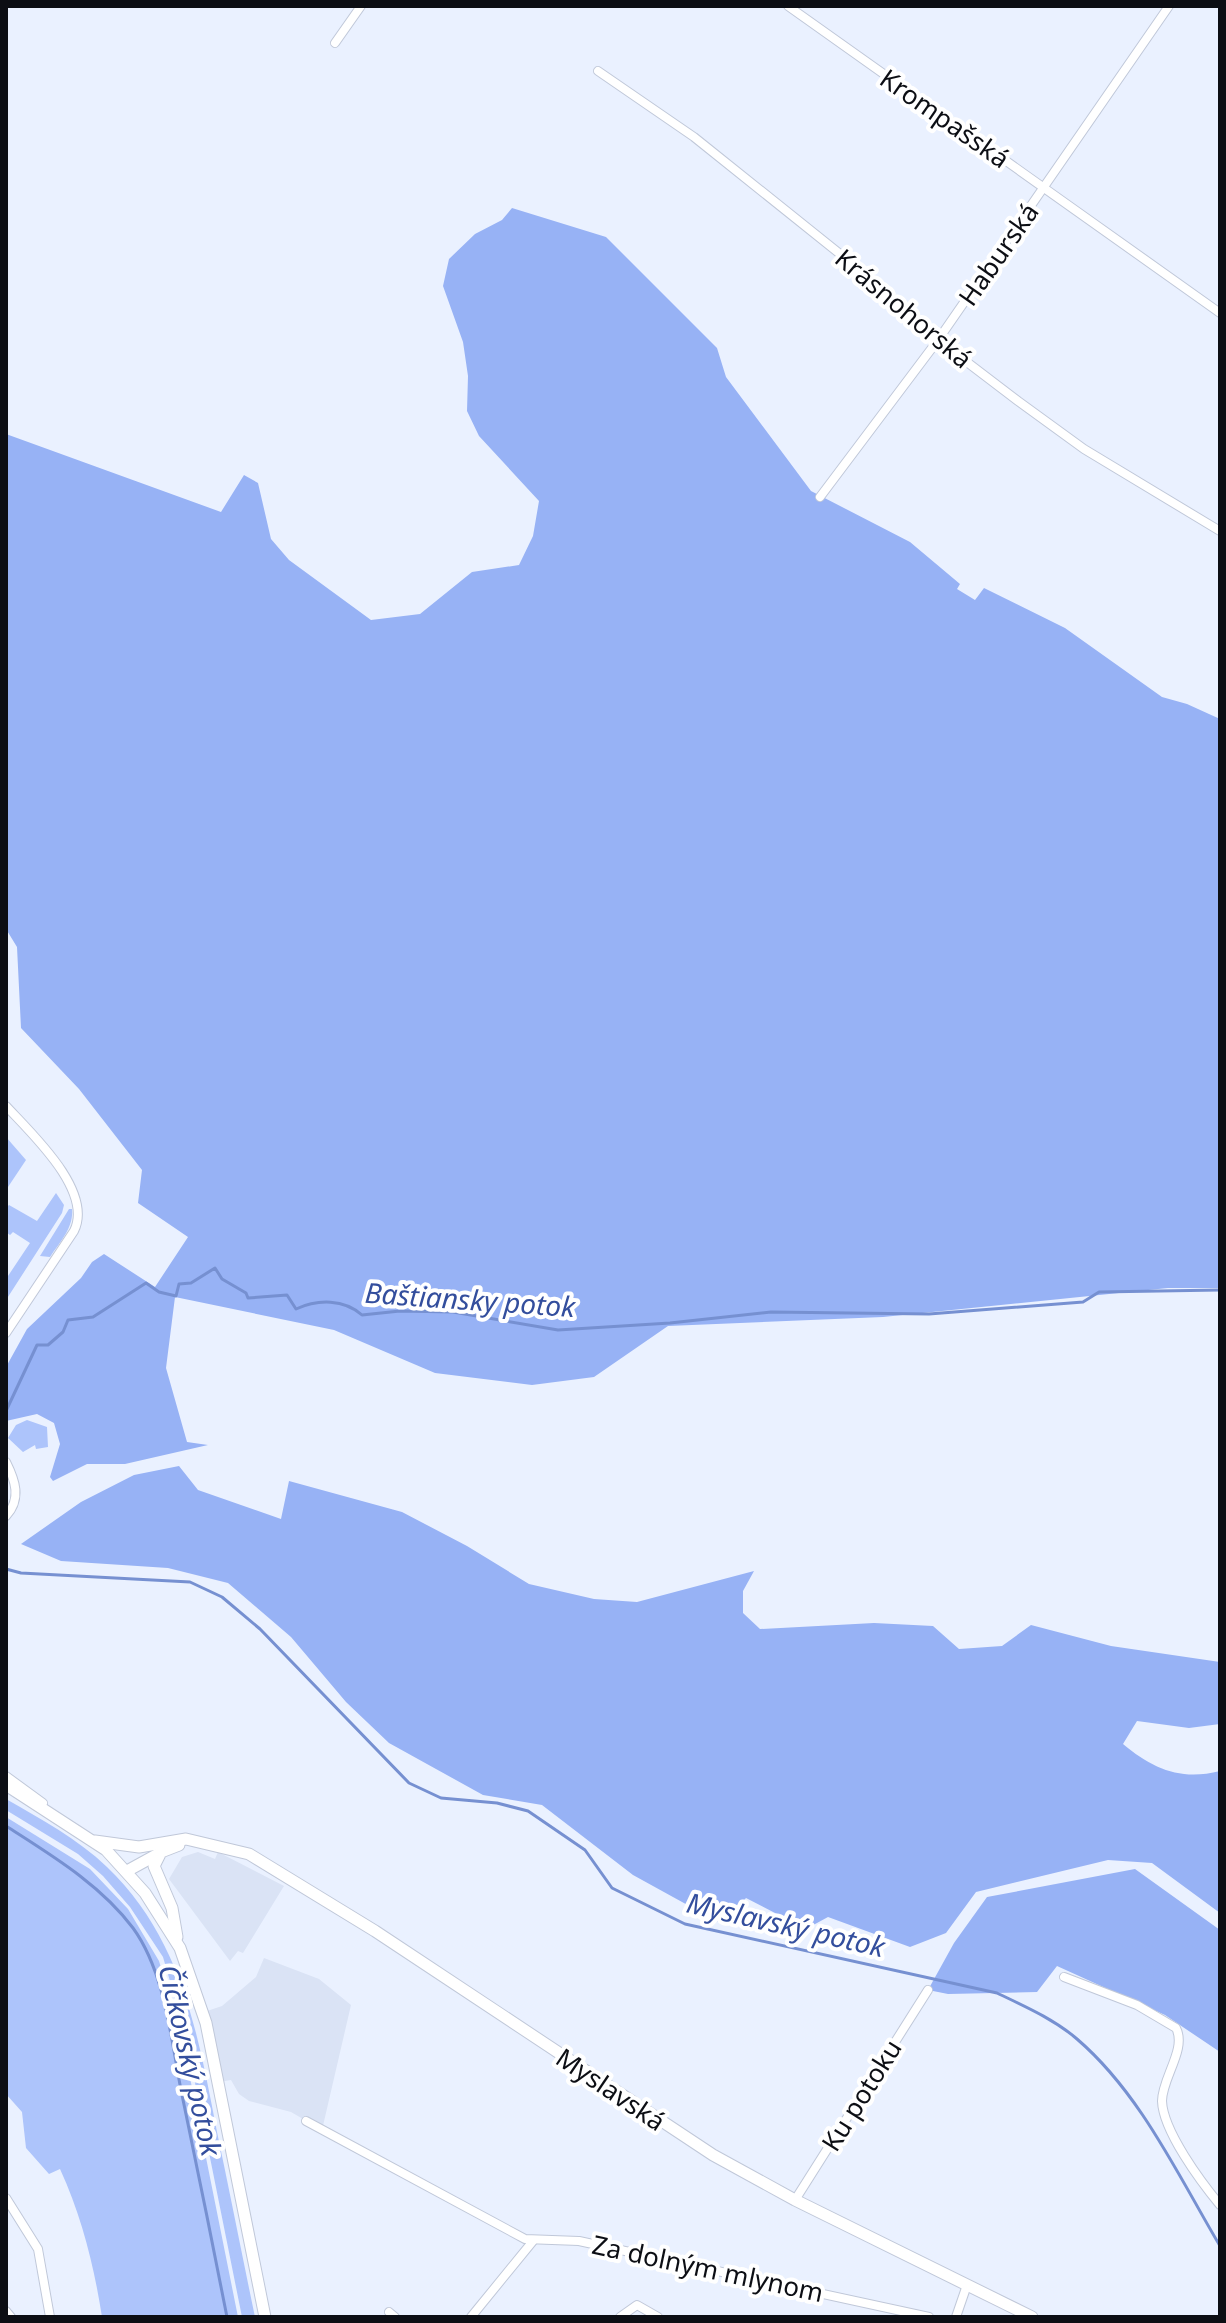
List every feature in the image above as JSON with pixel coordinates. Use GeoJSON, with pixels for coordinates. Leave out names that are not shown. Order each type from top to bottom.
{"type":"FeatureCollection","features":[{"type":"Feature","properties":{"kind":"street"},"geometry":{"type":"LineString","coordinates":[[335,43],[361,6]]}},
{"type":"Feature","properties":{"kind":"street","name":"Krompašská"},"geometry":{"type":"LineString","coordinates":[[788,6],[1220,313]]}},
{"type":"Feature","properties":{"kind":"street","name":"Haburská"},"geometry":{"type":"LineString","coordinates":[[820,497],[938,340],[1169,6]]}},
{"type":"Feature","properties":{"kind":"street","name":"Krásnohorská"},"geometry":{"type":"LineString","coordinates":[[598,71],[694,137],[860,270],[938,340],[1084,449],[1220,531]]}},
{"type":"Feature","properties":{"kind":"street"},"geometry":{"type":"LineString","coordinates":[[6,1106],[65,1176],[78,1213],[74,1231],[6,1333]]}},
{"type":"Feature","properties":{"kind":"street"},"geometry":{"type":"LineString","coordinates":[[6,1462],[16,1487],[14,1505],[6,1516]]}},
{"type":"Feature","properties":{"kind":"street"},"geometry":{"type":"LineString","coordinates":[[6,1776],[72,1825]]}},
{"type":"Feature","properties":{"kind":"street","name":"Myslavská"},"geometry":{"type":"LineString","coordinates":[[6,1785],[95,1841],[135,1847],[179,1839],[249,1854],[289,1877],[681,2135],[795,2200],[1032,2317]]}},
{"type":"Feature","properties":{"kind":"street"},"geometry":{"type":"LineString","coordinates":[[95,1841],[127,1871],[162,1917],[180,1948]]}},
{"type":"Feature","properties":{"kind":"street","name":"Myslavská"},"geometry":{"type":"LineString","coordinates":[[127,1871],[161,1852],[203,1842]]}},
{"type":"Feature","properties":{"kind":"street"},"geometry":{"type":"LineString","coordinates":[[161,1852],[155,1872],[172,1908],[180,1948],[209,2035],[265,2317]]}},
{"type":"Feature","properties":{"kind":"street"},"geometry":{"type":"LineString","coordinates":[[1064,1977],[1137,2005],[1176,2028],[1179,2038],[1163,2094],[1164,2111],[1187,2159],[1220,2205]]}},
{"type":"Feature","properties":{"kind":"street","name":"Ku potoku"},"geometry":{"type":"LineString","coordinates":[[795,2200],[928,1990]]}},
{"type":"Feature","properties":{"kind":"street","name":"Za dolným mlynom"},"geometry":{"type":"LineString","coordinates":[[306,2121],[418,2180],[467,2211],[533,2241],[573,2240],[929,2317]]}},
{"type":"Feature","properties":{"kind":"street"},"geometry":{"type":"LineString","coordinates":[[6,2198],[38,2249],[50,2317]]}},
{"type":"Feature","properties":{"kind":"street"},"geometry":{"type":"LineString","coordinates":[[471,2317],[533,2241]]}},
{"type":"Feature","properties":{"kind":"street"},"geometry":{"type":"LineString","coordinates":[[956,2317],[967,2285]]}},
{"type":"Feature","properties":{"kind":"street"},"geometry":{"type":"LineString","coordinates":[[620,2317],[637,2305],[658,2317]]}},
{"type":"Feature","properties":{"kind":"street"},"geometry":{"type":"LineString","coordinates":[[6,2311],[11,2317]]}},
{"type":"Feature","properties":{"kind":"shaded area"},"geometry":{"type":"Polygon","coordinates":[[[512,208],[606,237],[717,348],[726,377],[811,491],[910,542],[960,584],[957,589],[975,600],[984,588],[1065,628],[1162,697],[1220,719],[1220,1288],[1168,1288],[883,1317],[668,1326],[594,1377],[532,1385],[435,1373],[334,1330],[175,1297],[166,1368],[187,1442],[208,1445],[125,1464],[87,1464],[53,1481],[50,1477],[60,1444],[54,1423],[37,1414],[6,1421],[6,1367],[27,1329],[81,1278],[92,1262],[104,1254],[155,1287],[188,1237],[138,1203],[142,1170],[79,1089],[21,1028],[17,947],[6,929],[6,434],[221,512],[244,475],[258,483],[271,539],[289,560],[371,620],[420,614],[472,572],[519,565],[533,536],[539,501],[479,436],[467,411],[468,376],[463,342],[443,286],[449,259],[475,234],[502,220],[512,208]]]}},
{"type":"Feature","properties":{"kind":"shaded area"},"geometry":{"type":"Polygon","coordinates":[[[6,1137],[26,1160],[6,1190],[6,1137]]]}},
{"type":"Feature","properties":{"kind":"shaded area"},"geometry":{"type":"Polygon","coordinates":[[[56,1193],[64,1205],[62,1213],[6,1300],[6,1279],[30,1243],[13,1232],[10,1235],[6,1232],[6,1208],[9,1205],[37,1221],[56,1193]]]}},
{"type":"Feature","properties":{"kind":"shaded area"},"geometry":{"type":"Polygon","coordinates":[[[69,1209],[72,1209],[72,1216],[66,1234],[50,1257],[40,1256],[69,1209]]]}},
{"type":"Feature","properties":{"kind":"shaded area"},"geometry":{"type":"Polygon","coordinates":[[[27,1420],[47,1427],[48,1447],[36,1449],[35,1445],[23,1452],[8,1438],[16,1425],[27,1420]]]}},
{"type":"Feature","properties":{"kind":"shaded area"},"geometry":{"type":"Polygon","coordinates":[[[179,1466],[198,1490],[281,1519],[289,1481],[402,1512],[467,1546],[529,1584],[594,1599],[637,1602],[754,1571],[743,1591],[743,1613],[760,1629],[874,1623],[933,1626],[959,1649],[1002,1646],[1031,1625],[1111,1646],[1220,1662],[1220,1724],[1189,1728],[1137,1721],[1123,1744],[1145,1760],[1168,1771],[1193,1775],[1220,1771],[1220,1913],[1152,1863],[1108,1860],[976,1892],[946,1933],[910,1947],[828,1917],[806,1929],[746,1898],[722,1924],[633,1875],[542,1805],[483,1795],[389,1743],[346,1702],[291,1637],[228,1583],[168,1568],[61,1561],[21,1544],[81,1502],[134,1475],[179,1466]]]}},
{"type":"Feature","properties":{"kind":"shaded area"},"geometry":{"type":"Polygon","coordinates":[[[6,1799],[72,1838],[107,1867],[153,1925],[170,1957],[194,2024],[255,2317],[242,2317],[185,2033],[163,1957],[130,1907],[103,1876],[78,1854],[6,1810],[6,1799]]]}},
{"type":"Feature","properties":{"kind":"shaded area"},"geometry":{"type":"Polygon","coordinates":[[[6,1817],[90,1869],[128,1909],[159,1961],[181,2033],[238,2317],[102,2317],[86,2242],[68,2187],[60,2169],[49,2174],[26,2148],[22,2112],[6,2094],[6,1817]]]}},
{"type":"Feature","properties":{"kind":"shaded area"},"geometry":{"type":"Polygon","coordinates":[[[198,1852],[215,1859],[218,1852],[284,1886],[243,1953],[238,1951],[230,1961],[169,1879],[182,1857],[198,1852]]]}},
{"type":"Feature","properties":{"kind":"shaded area"},"geometry":{"type":"Polygon","coordinates":[[[1135,1869],[1220,1930],[1220,2052],[1165,2015],[1057,1966],[1037,1992],[948,1994],[928,1990],[954,1943],[987,1897],[1135,1869]]]}},
{"type":"Feature","properties":{"kind":"shaded area"},"geometry":{"type":"Polygon","coordinates":[[[264,1958],[319,1979],[351,2005],[322,2130],[291,2112],[249,2101],[239,2094],[231,2080],[219,2082],[204,2012],[222,2006],[256,1977],[264,1958]]]}},
{"type":"Feature","properties":{"kind":"waterway","name":"Baštiansky potok"},"geometry":{"type":"LineString","coordinates":[[6,1411],[37,1345],[48,1345],[63,1332],[68,1320],[93,1317],[146,1283],[159,1292],[176,1296],[179,1284],[191,1283],[215,1268],[222,1279],[246,1293],[248,1298],[287,1295],[296,1309],[313,1303],[330,1302],[347,1306],[362,1315],[400,1311],[453,1312],[558,1330],[670,1323],[771,1312],[929,1314],[1083,1302],[1099,1292],[1220,1290]]}},
{"type":"Feature","properties":{"kind":"waterway","name":"Myslavský potok"},"geometry":{"type":"LineString","coordinates":[[6,1569],[21,1573],[190,1582],[222,1597],[260,1629],[409,1783],[441,1798],[497,1803],[528,1811],[585,1850],[612,1888],[685,1924],[997,1993],[1038,2013],[1077,2039],[1120,2084],[1156,2136],[1220,2246]]}},
{"type":"Feature","properties":{"kind":"waterway","name":"Čičkovský potok"},"geometry":{"type":"LineString","coordinates":[[6,1826],[74,1871],[106,1898],[133,1928],[153,1965],[170,2028],[227,2317]]}}]}
